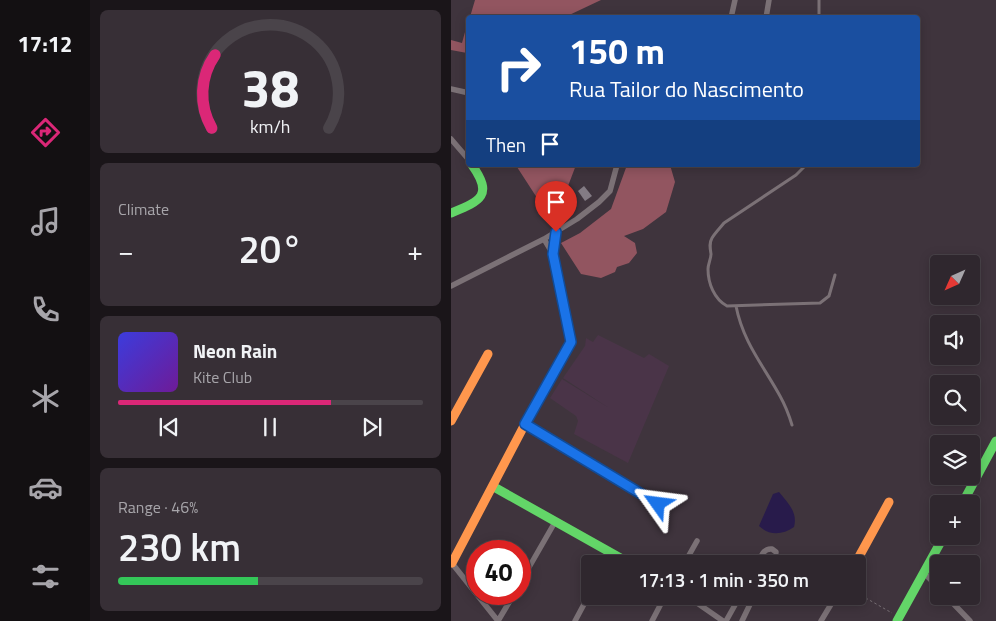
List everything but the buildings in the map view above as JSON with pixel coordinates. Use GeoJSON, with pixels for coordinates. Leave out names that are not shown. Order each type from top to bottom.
{"type":"FeatureCollection","features":[{"type":"Feature","properties":{"kind":"street"},"geometry":{"type":"LineString","coordinates":[[732,15],[735,0]]}},
{"type":"Feature","properties":{"kind":"street"},"geometry":{"type":"LineString","coordinates":[[766,15],[769,0]]}},
{"type":"Feature","properties":{"kind":"street"},"geometry":{"type":"LineString","coordinates":[[451,89],[466,92]]}},
{"type":"Feature","properties":{"kind":"street"},"geometry":{"type":"LineString","coordinates":[[451,139],[466,156]]}},
{"type":"Feature","properties":{"kind":"street"},"geometry":{"type":"LineString","coordinates":[[451,213],[476,203],[484,191],[484,184],[474,167]]}},
{"type":"Feature","properties":{"kind":"street"},"geometry":{"type":"LineString","coordinates":[[451,286],[543,240],[577,220],[609,191],[616,167]]}},
{"type":"Feature","properties":{"kind":"street"},"geometry":{"type":"LineString","coordinates":[[507,605],[498,621],[451,563],[494,487],[525,424],[571,342],[553,254],[556,232]]}},
{"type":"Feature","properties":{"kind":"street"},"geometry":{"type":"LineString","coordinates":[[543,240],[553,254]]}},
{"type":"Feature","properties":{"kind":"street"},"geometry":{"type":"LineString","coordinates":[[451,421],[488,354]]}},
{"type":"Feature","properties":{"kind":"street"},"geometry":{"type":"LineString","coordinates":[[525,424],[658,504]]}},
{"type":"Feature","properties":{"kind":"street"},"geometry":{"type":"LineString","coordinates":[[967,495],[996,441]]}},
{"type":"Feature","properties":{"kind":"street"},"geometry":{"type":"LineString","coordinates":[[494,487],[615,555]]}},
{"type":"Feature","properties":{"kind":"street"},"geometry":{"type":"LineString","coordinates":[[860,555],[889,502]]}},
{"type":"Feature","properties":{"kind":"street"},"geometry":{"type":"LineString","coordinates":[[531,564],[555,522]]}},
{"type":"Feature","properties":{"kind":"street"},"geometry":{"type":"LineString","coordinates":[[689,555],[697,541]]}},
{"type":"Feature","properties":{"kind":"street"},"geometry":{"type":"LineString","coordinates":[[898,619],[939,545]]}},
{"type":"Feature","properties":{"kind":"street"},"geometry":{"type":"LineString","coordinates":[[762,555],[765,550],[769,548],[776,552],[776,555]]}},
{"type":"Feature","properties":{"kind":"street"},"geometry":{"type":"LineString","coordinates":[[924,573],[930,579]]}},
{"type":"Feature","properties":{"kind":"street"},"geometry":{"type":"LineString","coordinates":[[575,621],[584,605]]}},
{"type":"Feature","properties":{"kind":"street"},"geometry":{"type":"LineString","coordinates":[[652,621],[660,605]]}},
{"type":"Feature","properties":{"kind":"street"},"geometry":{"type":"LineString","coordinates":[[701,605],[725,621],[735,605]]}},
{"type":"Feature","properties":{"kind":"street"},"geometry":{"type":"LineString","coordinates":[[742,621],[750,605]]}},
{"type":"Feature","properties":{"kind":"street"},"geometry":{"type":"LineString","coordinates":[[821,621],[831,605]]}},
{"type":"Feature","properties":{"kind":"street"},"geometry":{"type":"LineString","coordinates":[[955,605],[970,621]]}},
{"type":"Feature","properties":{"kind":"lane"},"geometry":{"type":"LineString","coordinates":[[819,0],[819,15]]}},
{"type":"Feature","properties":{"kind":"lane"},"geometry":{"type":"LineString","coordinates":[[804,167],[796,175],[724,223],[711,239],[709,269],[714,293],[724,304],[736,306],[790,303],[820,304],[829,296],[835,276]]}},
{"type":"Feature","properties":{"kind":"lane"},"geometry":{"type":"LineString","coordinates":[[736,306],[743,332],[781,397],[792,425]]}},
{"type":"Feature","properties":{"kind":"path"},"geometry":{"type":"LineString","coordinates":[[866,599],[898,619]]}},
{"type":"Feature","properties":{"kind":"shaded area"},"geometry":{"type":"Polygon","coordinates":[[[475,0],[601,0],[569,15],[471,15],[475,0]]]}},
{"type":"Feature","properties":{"kind":"shaded area"},"geometry":{"type":"Polygon","coordinates":[[[466,28],[466,53],[451,50],[451,40],[462,43],[466,28]]]}},
{"type":"Feature","properties":{"kind":"shaded area"},"geometry":{"type":"Polygon","coordinates":[[[517,167],[575,167],[565,194],[541,204],[517,167]]]}},
{"type":"Feature","properties":{"kind":"shaded area"},"geometry":{"type":"Polygon","coordinates":[[[626,167],[671,167],[675,182],[666,212],[643,229],[624,236],[635,243],[637,253],[629,263],[617,267],[615,272],[601,278],[581,274],[561,243],[580,233],[611,209],[626,167]]]}},
{"type":"Feature","properties":{"kind":"shaded area"},"geometry":{"type":"Polygon","coordinates":[[[598,335],[644,358],[649,354],[669,366],[628,463],[574,434],[578,421],[576,416],[550,398],[562,379],[609,408],[563,378],[585,346],[586,338],[593,342],[598,335]]]}},
{"type":"Feature","properties":{"kind":"shaded area"},"geometry":{"type":"Polygon","coordinates":[[[779,492],[793,512],[795,517],[794,527],[781,533],[767,532],[759,526],[773,494],[779,492]]]}},
{"type":"Feature","properties":{"kind":"traffic: fast"},"geometry":{"type":"LineString","coordinates":[[451,213],[470,205],[481,196],[483,191],[482,184],[473,167]]}},
{"type":"Feature","properties":{"kind":"traffic: fast"},"geometry":{"type":"LineString","coordinates":[[967,495],[996,441]]}},
{"type":"Feature","properties":{"kind":"traffic: fast"},"geometry":{"type":"LineString","coordinates":[[494,487],[615,555]]}},
{"type":"Feature","properties":{"kind":"traffic: fast"},"geometry":{"type":"LineString","coordinates":[[897,621],[939,545]]}},
{"type":"Feature","properties":{"kind":"traffic: slow"},"geometry":{"type":"LineString","coordinates":[[452,563],[525,424],[571,342],[568,326]]}},
{"type":"Feature","properties":{"kind":"traffic: slow"},"geometry":{"type":"LineString","coordinates":[[451,421],[488,354]]}},
{"type":"Feature","properties":{"kind":"traffic: slow"},"geometry":{"type":"LineString","coordinates":[[860,555],[889,502]]}},
{"type":"Feature","properties":{"kind":"traffic: jam"},"geometry":{"type":"LineString","coordinates":[[553,254],[568,326]]}},
{"type":"Feature","properties":{"kind":"traffic: jam"},"geometry":{"type":"LineString","coordinates":[[525,424],[658,504]]}},
{"type":"Feature","properties":{"kind":"route"},"geometry":{"type":"LineString","coordinates":[[556,232],[553,254],[571,342],[525,424],[658,504]]}}]}
